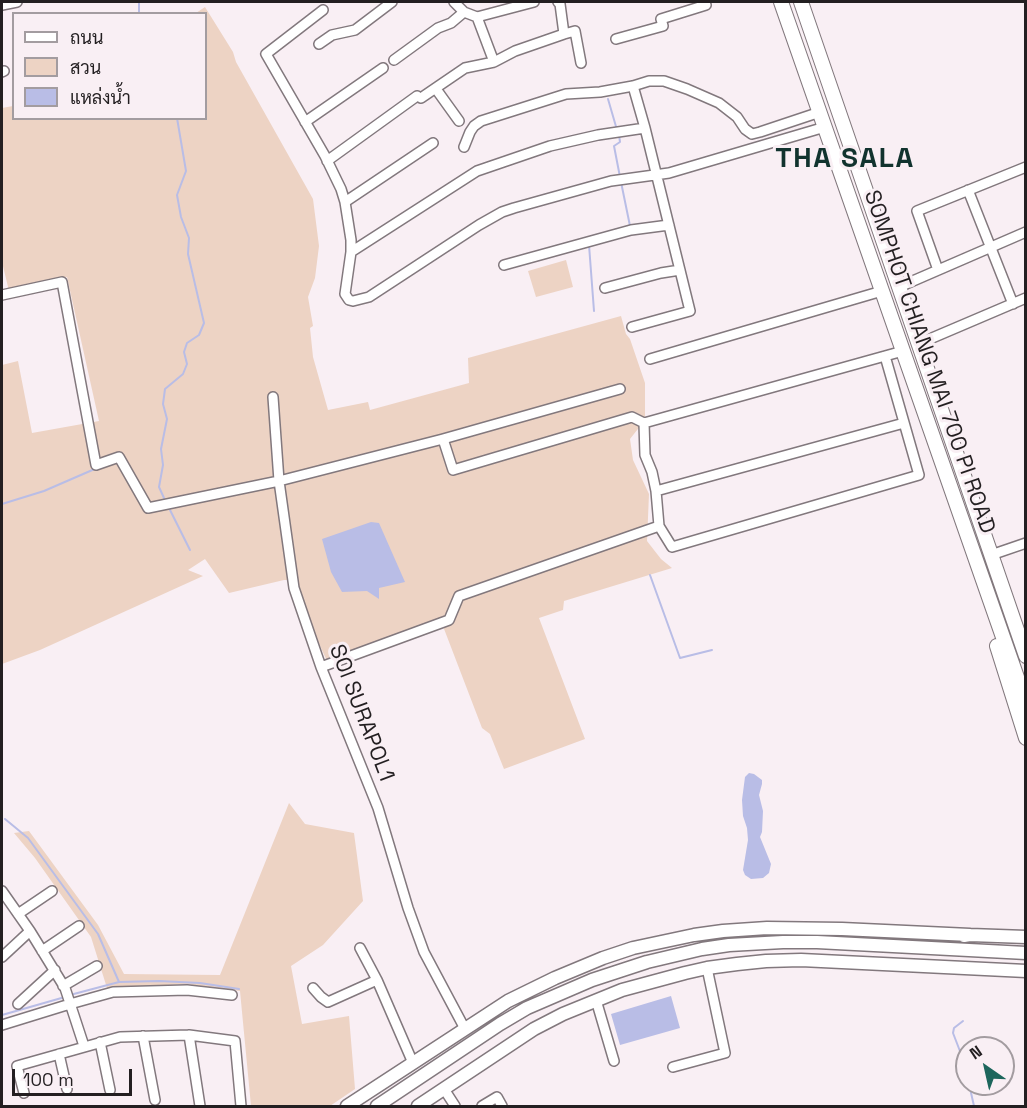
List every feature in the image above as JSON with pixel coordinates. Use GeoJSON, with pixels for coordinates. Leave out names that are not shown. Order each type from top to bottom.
{"type":"FeatureCollection","features":[{"type":"Feature","properties":{"kind":"main road","name":"SOMPHOT CHIANG MAI 700 PI ROAD"},"geometry":{"type":"LineString","coordinates":[[781,2],[1026,703]]}},
{"type":"Feature","properties":{"kind":"main road","name":"SOMPHOT CHIANG MAI 700 PI ROAD"},"geometry":{"type":"LineString","coordinates":[[801,2],[1026,656]]}},
{"type":"Feature","properties":{"kind":"main road"},"geometry":{"type":"LineString","coordinates":[[1005,597],[1026,629]]}},
{"type":"Feature","properties":{"kind":"main road"},"geometry":{"type":"LineString","coordinates":[[990,601],[994,637],[1026,738]]}},
{"type":"Feature","properties":{"kind":"main road"},"geometry":{"type":"LineString","coordinates":[[347,1107],[508,1001],[555,978],[633,948],[694,935],[742,929],[811,928],[1026,938]]}},
{"type":"Feature","properties":{"kind":"main road"},"geometry":{"type":"LineString","coordinates":[[742,929],[783,942]]}},
{"type":"Feature","properties":{"kind":"main road"},"geometry":{"type":"LineString","coordinates":[[894,946],[970,935]]}},
{"type":"Feature","properties":{"kind":"main road"},"geometry":{"type":"LineString","coordinates":[[376,1107],[527,1008],[622,969],[672,956],[729,945],[783,942],[1026,953]]}},
{"type":"Feature","properties":{"kind":"main road"},"geometry":{"type":"LineString","coordinates":[[563,992],[603,958]]}},
{"type":"Feature","properties":{"kind":"main road"},"geometry":{"type":"LineString","coordinates":[[418,1107],[534,1029],[563,1014],[648,982],[708,968],[766,961],[801,960],[1026,971]]}},
{"type":"Feature","properties":{"kind":"main road"},"geometry":{"type":"LineString","coordinates":[[469,1027],[500,1024]]}},
{"type":"Feature","properties":{"kind":"street"},"geometry":{"type":"LineString","coordinates":[[2,5],[17,2]]}},
{"type":"Feature","properties":{"kind":"street"},"geometry":{"type":"LineString","coordinates":[[319,44],[332,35],[355,30],[392,2]]}},
{"type":"Feature","properties":{"kind":"street"},"geometry":{"type":"LineString","coordinates":[[454,2],[464,12],[477,17],[534,2]]}},
{"type":"Feature","properties":{"kind":"street"},"geometry":{"type":"LineString","coordinates":[[564,34],[559,3],[571,2]]}},
{"type":"Feature","properties":{"kind":"street"},"geometry":{"type":"LineString","coordinates":[[616,39],[663,26],[661,19],[706,5]]}},
{"type":"Feature","properties":{"kind":"street"},"geometry":{"type":"LineString","coordinates":[[323,10],[266,54],[341,189],[351,240],[345,294],[349,300],[360,300],[379,291],[502,212],[622,180],[657,176],[825,128]]}},
{"type":"Feature","properties":{"kind":"street"},"geometry":{"type":"LineString","coordinates":[[394,60],[464,12]]}},
{"type":"Feature","properties":{"kind":"street"},"geometry":{"type":"LineString","coordinates":[[477,17],[494,63]]}},
{"type":"Feature","properties":{"kind":"street"},"geometry":{"type":"LineString","coordinates":[[327,161],[465,68],[494,63],[523,48],[575,31],[580,63]]}},
{"type":"Feature","properties":{"kind":"street"},"geometry":{"type":"LineString","coordinates":[[305,122],[383,68]]}},
{"type":"Feature","properties":{"kind":"street"},"geometry":{"type":"LineString","coordinates":[[464,147],[470,132],[481,121],[566,94],[600,92],[649,81],[664,81],[687,88],[719,103],[737,117],[745,129],[752,134],[820,112]]}},
{"type":"Feature","properties":{"kind":"street"},"geometry":{"type":"LineString","coordinates":[[632,327],[690,311],[633,86]]}},
{"type":"Feature","properties":{"kind":"street"},"geometry":{"type":"LineString","coordinates":[[436,89],[459,121]]}},
{"type":"Feature","properties":{"kind":"street"},"geometry":{"type":"LineString","coordinates":[[351,252],[477,171],[550,146],[645,128]]}},
{"type":"Feature","properties":{"kind":"street"},"geometry":{"type":"LineString","coordinates":[[345,202],[433,143]]}},
{"type":"Feature","properties":{"kind":"street"},"geometry":{"type":"LineString","coordinates":[[938,270],[917,211],[1026,167]]}},
{"type":"Feature","properties":{"kind":"street"},"geometry":{"type":"LineString","coordinates":[[968,190],[1012,304]]}},
{"type":"Feature","properties":{"kind":"street"},"geometry":{"type":"LineString","coordinates":[[504,265],[631,230],[669,225]]}},
{"type":"Feature","properties":{"kind":"street"},"geometry":{"type":"LineString","coordinates":[[899,287],[1026,232]]}},
{"type":"Feature","properties":{"kind":"street"},"geometry":{"type":"LineString","coordinates":[[605,288],[680,270]]}},
{"type":"Feature","properties":{"kind":"street"},"geometry":{"type":"LineString","coordinates":[[2,295],[62,282],[96,465],[118,457],[148,508],[279,481],[443,439],[620,389]]}},
{"type":"Feature","properties":{"kind":"street"},"geometry":{"type":"LineString","coordinates":[[650,359],[882,291]]}},
{"type":"Feature","properties":{"kind":"street"},"geometry":{"type":"LineString","coordinates":[[918,344],[1026,298]]}},
{"type":"Feature","properties":{"kind":"street"},"geometry":{"type":"LineString","coordinates":[[443,439],[453,470],[632,417],[644,423],[903,351]]}},
{"type":"Feature","properties":{"kind":"street"},"geometry":{"type":"LineString","coordinates":[[644,423],[645,455],[656,491],[659,526],[672,547],[919,475],[885,356]]}},
{"type":"Feature","properties":{"kind":"street","name":"SOI SURAPOL1"},"geometry":{"type":"LineString","coordinates":[[273,397],[279,481],[294,588],[321,667],[378,808],[408,908],[424,952],[469,1027]]}},
{"type":"Feature","properties":{"kind":"street"},"geometry":{"type":"LineString","coordinates":[[656,491],[904,423]]}},
{"type":"Feature","properties":{"kind":"street"},"geometry":{"type":"LineString","coordinates":[[321,667],[449,620],[459,596],[659,526]]}},
{"type":"Feature","properties":{"kind":"street"},"geometry":{"type":"LineString","coordinates":[[991,555],[1026,543]]}},
{"type":"Feature","properties":{"kind":"street"},"geometry":{"type":"LineString","coordinates":[[18,914],[52,891]]}},
{"type":"Feature","properties":{"kind":"street"},"geometry":{"type":"LineString","coordinates":[[2,894],[30,931],[55,970],[64,987],[84,1046]]}},
{"type":"Feature","properties":{"kind":"street"},"geometry":{"type":"LineString","coordinates":[[42,951],[79,926]]}},
{"type":"Feature","properties":{"kind":"street"},"geometry":{"type":"LineString","coordinates":[[2,957],[30,931]]}},
{"type":"Feature","properties":{"kind":"street"},"geometry":{"type":"LineString","coordinates":[[360,948],[378,980],[413,1063]]}},
{"type":"Feature","properties":{"kind":"street"},"geometry":{"type":"LineString","coordinates":[[64,987],[97,966]]}},
{"type":"Feature","properties":{"kind":"street"},"geometry":{"type":"LineString","coordinates":[[673,1067],[725,1053],[708,968]]}},
{"type":"Feature","properties":{"kind":"street"},"geometry":{"type":"LineString","coordinates":[[18,1004],[55,970]]}},
{"type":"Feature","properties":{"kind":"street"},"geometry":{"type":"LineString","coordinates":[[313,988],[321,998],[328,1002],[378,980]]}},
{"type":"Feature","properties":{"kind":"street"},"geometry":{"type":"LineString","coordinates":[[2,1025],[69,1002],[113,992],[187,990],[232,995]]}},
{"type":"Feature","properties":{"kind":"street"},"geometry":{"type":"LineString","coordinates":[[596,1000],[614,1061]]}},
{"type":"Feature","properties":{"kind":"street"},"geometry":{"type":"LineString","coordinates":[[189,1035],[200,1107]]}},
{"type":"Feature","properties":{"kind":"street"},"geometry":{"type":"LineString","coordinates":[[24,1093],[17,1066],[120,1037],[189,1035],[235,1041],[242,1107]]}},
{"type":"Feature","properties":{"kind":"street"},"geometry":{"type":"LineString","coordinates":[[143,1036],[155,1100]]}},
{"type":"Feature","properties":{"kind":"street"},"geometry":{"type":"LineString","coordinates":[[100,1042],[110,1090]]}},
{"type":"Feature","properties":{"kind":"street"},"geometry":{"type":"LineString","coordinates":[[58,1054],[67,1089]]}},
{"type":"Feature","properties":{"kind":"street"},"geometry":{"type":"LineString","coordinates":[[444,1089],[455,1107]]}},
{"type":"Feature","properties":{"kind":"street"},"geometry":{"type":"LineString","coordinates":[[482,1107],[497,1097],[502,1107]]}},
{"type":"Feature","properties":{"kind":"green space"},"geometry":{"type":"Polygon","coordinates":[[[205,7],[233,52],[236,62],[313,199],[319,246],[315,278],[308,297],[313,326],[310,328],[313,357],[328,410],[368,402],[370,410],[469,383],[468,358],[621,316],[645,383],[645,420],[630,439],[633,460],[649,494],[647,541],[661,559],[672,568],[564,601],[563,610],[539,618],[585,739],[504,769],[490,734],[482,728],[441,621],[327,661],[302,604],[298,580],[284,580],[229,593],[205,559],[188,570],[203,576],[40,650],[2,664],[2,365],[18,361],[32,433],[99,421],[67,277],[9,291],[2,262],[2,108],[12,106],[12,120],[207,120],[207,12],[198,12],[205,7]]]}},
{"type":"Feature","properties":{"kind":"green space"},"geometry":{"type":"Polygon","coordinates":[[[566,260],[573,287],[536,297],[528,271],[566,260]]]}},
{"type":"Feature","properties":{"kind":"green space"},"geometry":{"type":"Polygon","coordinates":[[[289,803],[305,824],[354,833],[363,901],[323,945],[291,966],[302,1024],[349,1016],[355,1089],[330,1106],[251,1106],[240,991],[185,984],[107,988],[91,937],[35,858],[14,833],[29,831],[98,925],[124,974],[220,975],[289,803]]]}},
{"type":"Feature","properties":{"kind":"water"},"geometry":{"type":"Polygon","coordinates":[[[371,522],[379,523],[405,582],[379,588],[379,599],[367,591],[342,592],[331,572],[322,539],[371,522]]]}},
{"type":"Feature","properties":{"kind":"water"},"geometry":{"type":"Polygon","coordinates":[[[749,773],[762,780],[759,795],[763,811],[760,837],[771,864],[769,873],[763,878],[751,879],[745,875],[743,870],[748,840],[742,800],[745,777],[749,773]]]}},
{"type":"Feature","properties":{"kind":"water"},"geometry":{"type":"Polygon","coordinates":[[[671,996],[680,1028],[620,1045],[611,1014],[671,996]]]}},
{"type":"Feature","properties":{"kind":"waterway"},"geometry":{"type":"LineString","coordinates":[[139,2],[139,12]]}},
{"type":"Feature","properties":{"kind":"waterway"},"geometry":{"type":"LineString","coordinates":[[608,99],[617,130]]}},
{"type":"Feature","properties":{"kind":"waterway"},"geometry":{"type":"LineString","coordinates":[[164,498],[159,487],[163,465],[161,449],[167,419],[163,404],[165,389],[183,374],[187,364],[184,352],[187,343],[199,335],[204,323],[188,254],[189,238],[181,217],[177,195],[186,171],[177,120]]}},
{"type":"Feature","properties":{"kind":"waterway"},"geometry":{"type":"LineString","coordinates":[[619,135],[620,142],[614,146],[620,177]]}},
{"type":"Feature","properties":{"kind":"waterway"},"geometry":{"type":"LineString","coordinates":[[621,182],[630,226]]}},
{"type":"Feature","properties":{"kind":"waterway"},"geometry":{"type":"LineString","coordinates":[[589,245],[594,311]]}},
{"type":"Feature","properties":{"kind":"waterway"},"geometry":{"type":"LineString","coordinates":[[2,504],[44,491],[97,468]]}},
{"type":"Feature","properties":{"kind":"waterway"},"geometry":{"type":"LineString","coordinates":[[170,510],[190,550]]}},
{"type":"Feature","properties":{"kind":"waterway"},"geometry":{"type":"LineString","coordinates":[[650,575],[680,658],[712,650]]}},
{"type":"Feature","properties":{"kind":"waterway"},"geometry":{"type":"LineString","coordinates":[[5,819],[28,838],[98,934],[119,982]]}},
{"type":"Feature","properties":{"kind":"waterway"},"geometry":{"type":"LineString","coordinates":[[70,995],[119,982],[200,983],[239,989]]}},
{"type":"Feature","properties":{"kind":"waterway"},"geometry":{"type":"LineString","coordinates":[[2,1015],[65,997]]}},
{"type":"Feature","properties":{"kind":"waterway"},"geometry":{"type":"LineString","coordinates":[[955,1038],[954,1028],[963,1021]]}},
{"type":"Feature","properties":{"kind":"waterway"},"geometry":{"type":"LineString","coordinates":[[972,1096],[974,1106]]}},
{"type":"Feature","properties":{"kind":"district","name":"THA SALA"},"geometry":{"type":"Point","coordinates":[845,159]}}]}
